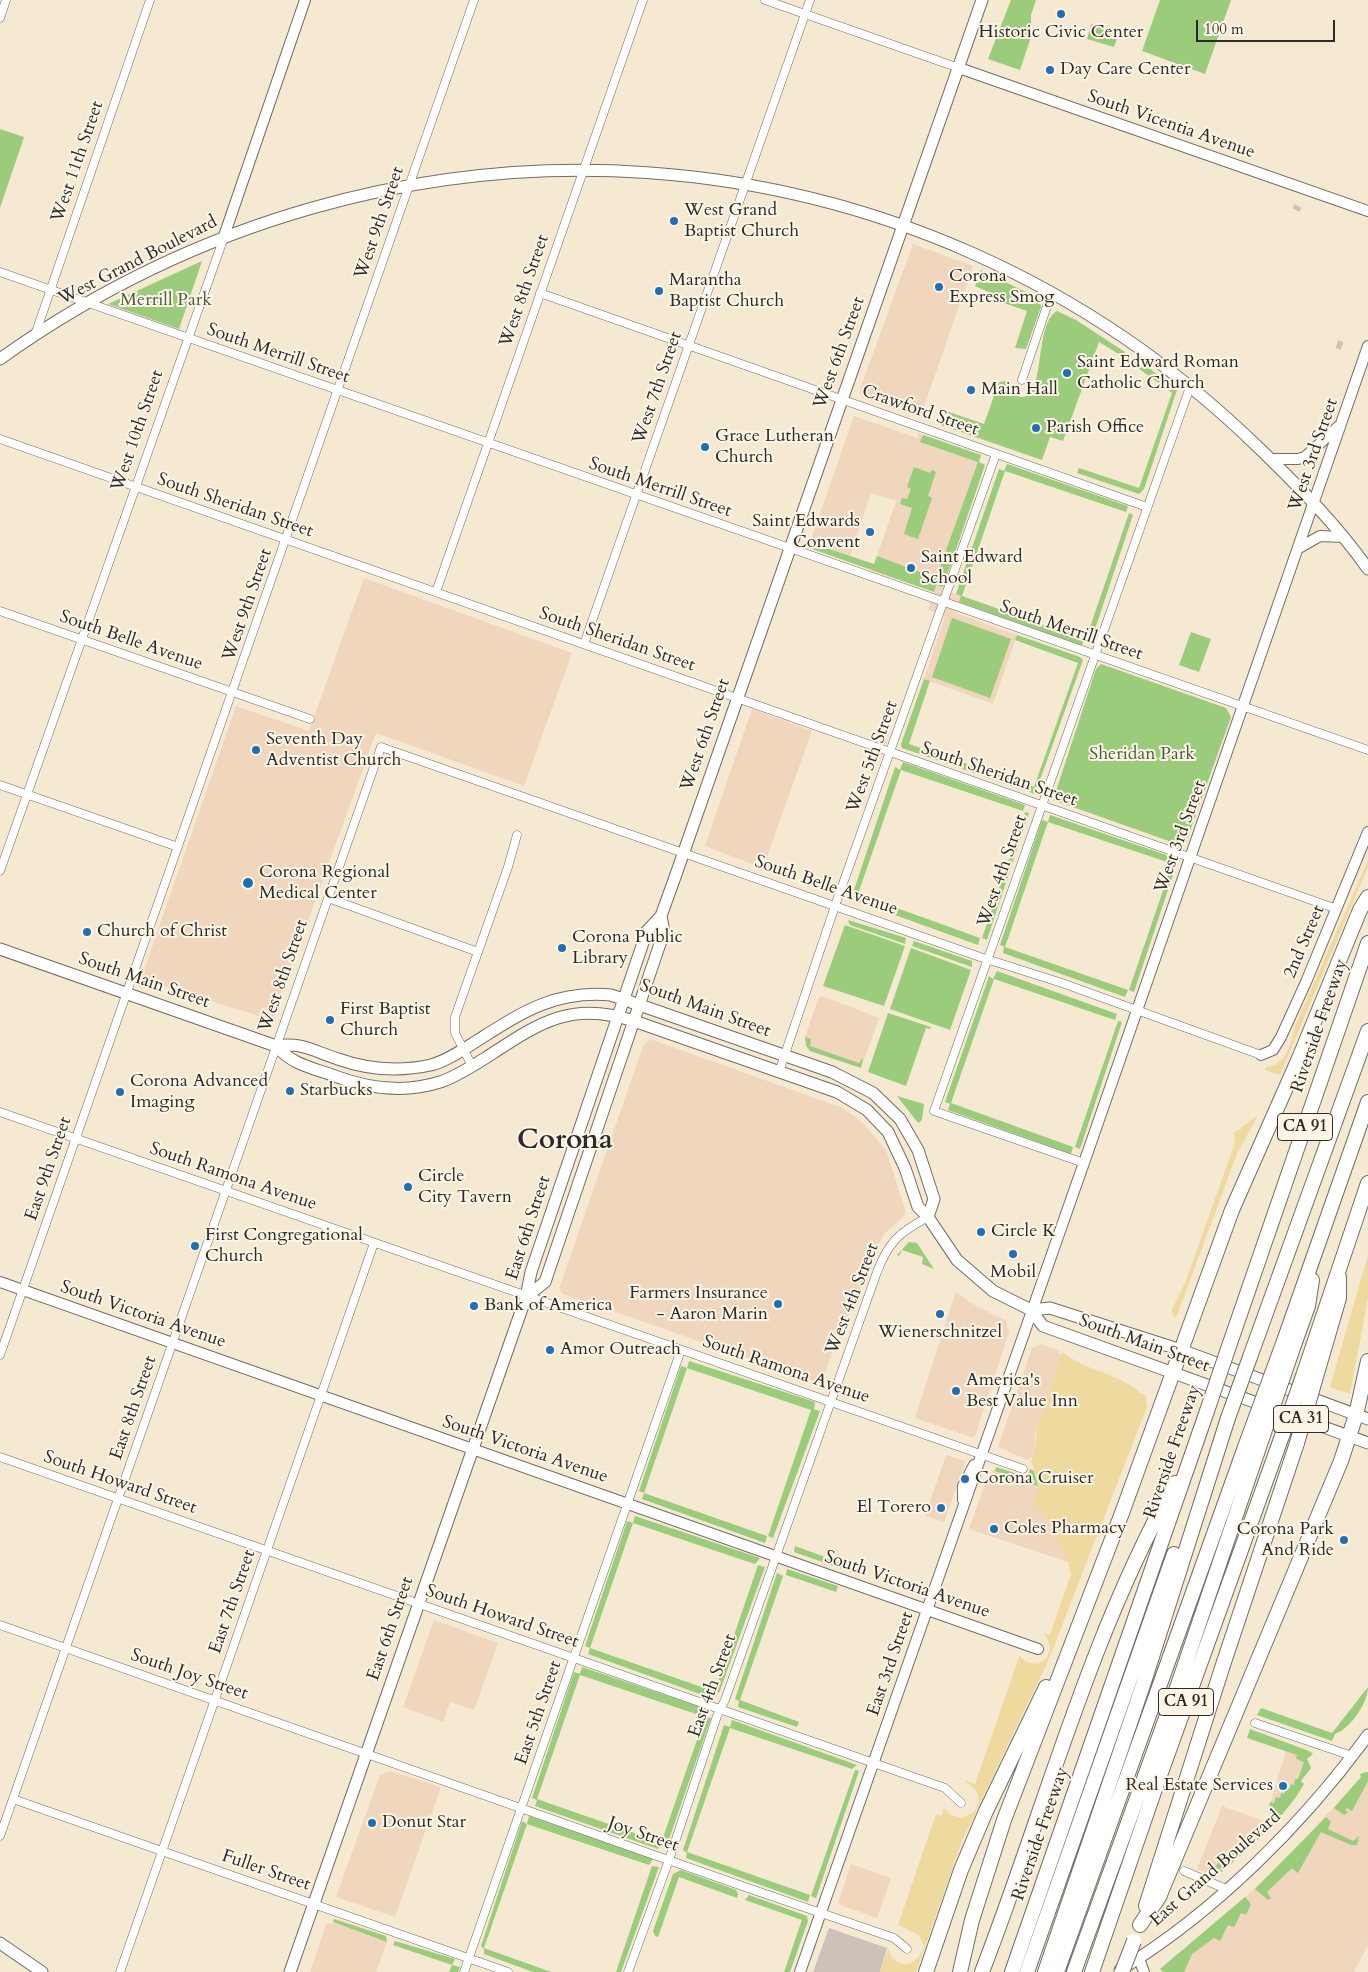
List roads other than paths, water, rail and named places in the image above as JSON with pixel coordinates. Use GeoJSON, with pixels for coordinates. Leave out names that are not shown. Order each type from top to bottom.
{"type":"FeatureCollection","features":[{"type":"Feature","properties":{"kind":"highway"},"geometry":{"type":"LineString","coordinates":[[960,1972],[972,1920],[1004,1820],[1092,1589],[1232,1210],[1300,1056],[1360,910],[1368,897]]}},
{"type":"Feature","properties":{"kind":"highway","name":"Riverside Freeway"},"geometry":{"type":"LineString","coordinates":[[1012,1972],[1368,943]]}},
{"type":"Feature","properties":{"kind":"highway"},"geometry":{"type":"LineString","coordinates":[[1045,1972],[1143,1685],[1228,1418],[1368,1031]]}},
{"type":"Feature","properties":{"kind":"highway"},"geometry":{"type":"LineString","coordinates":[[1057,1972],[1103,1842],[1251,1450],[1289,1343],[1320,1240],[1368,1102]]}},
{"type":"Feature","properties":{"kind":"highway","name":"CA 91"},"geometry":{"type":"LineString","coordinates":[[1093,1971],[1157,1782],[1282,1436],[1309,1378],[1339,1264],[1368,1183]]}},
{"type":"Feature","properties":{"kind":"highway"},"geometry":{"type":"LineString","coordinates":[[1140,1925],[1159,1897],[1341,1461],[1349,1436],[1362,1417],[1368,1361]]}},
{"type":"Feature","properties":{"kind":"highway"},"geometry":{"type":"LineString","coordinates":[[1122,1972],[1140,1925],[1297,1443],[1309,1378]]}},
{"type":"Feature","properties":{"kind":"highway"},"geometry":{"type":"LineString","coordinates":[[1074,1972],[1178,1684],[1251,1450]]}},
{"type":"Feature","properties":{"kind":"highway"},"geometry":{"type":"LineString","coordinates":[[982,1972],[1010,1901],[1109,1618],[1161,1508],[1193,1452]]}},
{"type":"Feature","properties":{"kind":"highway"},"geometry":{"type":"LineString","coordinates":[[1027,1972],[1199,1480],[1212,1465]]}},
{"type":"Feature","properties":{"kind":"highway"},"geometry":{"type":"LineString","coordinates":[[926,1972],[961,1870],[986,1811],[1092,1589]]}},
{"type":"Feature","properties":{"kind":"highway"},"geometry":{"type":"LineString","coordinates":[[1061,1972],[1102,1860],[1103,1842]]}},
{"type":"Feature","properties":{"kind":"main road","name":"West 6th Street"},"geometry":{"type":"LineString","coordinates":[[624,999],[647,931],[662,916],[982,0]]}},
{"type":"Feature","properties":{"kind":"main road","name":"West Grand Boulevard"},"geometry":{"type":"LineString","coordinates":[[0,359],[89,302],[178,256],[224,236],[295,212],[409,185],[498,174],[583,170],[661,173],[746,184],[822,201],[904,224],[969,250],[1052,292],[1122,335],[1227,416],[1315,503],[1368,569]]}},
{"type":"Feature","properties":{"kind":"main road","name":"West 6th Street"},"geometry":{"type":"LineString","coordinates":[[640,1004],[664,932],[662,916]]}},
{"type":"Feature","properties":{"kind":"main road","name":"South Main Street"},"geometry":{"type":"LineString","coordinates":[[0,949],[276,1046],[294,1043],[339,1060],[375,1070],[410,1069],[433,1064],[463,1050],[532,1007],[554,999],[586,992],[611,994],[858,1083],[892,1109],[907,1129],[918,1150],[934,1199],[928,1217]]}},
{"type":"Feature","properties":{"kind":"main road","name":"East 6th Street"},"geometry":{"type":"LineString","coordinates":[[290,1972],[526,1297],[531,1272],[624,999]]}},
{"type":"Feature","properties":{"kind":"main road","name":"East 6th Street"},"geometry":{"type":"LineString","coordinates":[[526,1297],[545,1282],[640,1004]]}},
{"type":"Feature","properties":{"kind":"main road","name":"South Main Street"},"geometry":{"type":"LineString","coordinates":[[276,1046],[287,1059],[373,1088],[412,1087],[439,1082],[472,1066],[520,1036],[560,1017],[588,1011],[619,1016],[837,1092],[874,1116],[888,1132],[905,1168],[918,1207],[928,1217],[956,1260],[993,1291],[1031,1310],[1043,1326],[1172,1374],[1349,1436]]}},
{"type":"Feature","properties":{"kind":"main road","name":"South Main Street"},"geometry":{"type":"LineString","coordinates":[[1031,1310],[1050,1308],[1181,1350],[1362,1417]]}},
{"type":"Feature","properties":{"kind":"main road"},"geometry":{"type":"LineString","coordinates":[[1349,1436],[1368,1442]]}},
{"type":"Feature","properties":{"kind":"main road","name":"East Grand Boulevard"},"geometry":{"type":"LineString","coordinates":[[1116,1972],[1139,1958],[1202,1910],[1226,1889],[1300,1818],[1368,1735]]}},
{"type":"Feature","properties":{"kind":"main road"},"geometry":{"type":"LineString","coordinates":[[1,1947],[42,1972]]}},
{"type":"Feature","properties":{"kind":"street"},"geometry":{"type":"LineString","coordinates":[[0,18],[6,0]]}},
{"type":"Feature","properties":{"kind":"street","name":"West 11th Street"},"geometry":{"type":"LineString","coordinates":[[35,335],[150,0]]}},
{"type":"Feature","properties":{"kind":"street","name":"West 10th Street"},"geometry":{"type":"LineString","coordinates":[[0,871],[224,236],[305,0]]}},
{"type":"Feature","properties":{"kind":"street","name":"West 9th Street"},"geometry":{"type":"LineString","coordinates":[[126,993],[287,540],[337,390],[474,0]]}},
{"type":"Feature","properties":{"kind":"street","name":"West 8th Street"},"geometry":{"type":"LineString","coordinates":[[436,592],[643,0]]}},
{"type":"Feature","properties":{"kind":"street","name":"South Vicentia Avenue"},"geometry":{"type":"LineString","coordinates":[[765,0],[1368,211]]}},
{"type":"Feature","properties":{"kind":"street","name":"West 7th Street"},"geometry":{"type":"LineString","coordinates":[[584,644],[810,0]]}},
{"type":"Feature","properties":{"kind":"street","name":"South Merrill Street"},"geometry":{"type":"LineString","coordinates":[[0,272],[944,604],[1368,750]]}},
{"type":"Feature","properties":{"kind":"street"},"geometry":{"type":"LineString","coordinates":[[1022,380],[1052,292]]}},
{"type":"Feature","properties":{"kind":"street","name":"Crawford Street"},"geometry":{"type":"LineString","coordinates":[[540,293],[1147,507]]}},
{"type":"Feature","properties":{"kind":"street","name":"West 3rd Street"},"geometry":{"type":"LineString","coordinates":[[1031,1310],[1315,503],[1368,346]]}},
{"type":"Feature","properties":{"kind":"street","name":"West 4th Street"},"geometry":{"type":"LineString","coordinates":[[1084,1163],[934,1111],[1190,386]]}},
{"type":"Feature","properties":{"kind":"street"},"geometry":{"type":"LineString","coordinates":[[1271,459],[1298,459],[1306,457],[1342,423]]}},
{"type":"Feature","properties":{"kind":"street","name":"South Sheridan Street"},"geometry":{"type":"LineString","coordinates":[[0,439],[1042,806],[1191,856],[1337,909]]}},
{"type":"Feature","properties":{"kind":"street","name":"West 5th Street"},"geometry":{"type":"LineString","coordinates":[[779,1072],[835,906],[996,454]]}},
{"type":"Feature","properties":{"kind":"street"},"geometry":{"type":"LineString","coordinates":[[1299,548],[1320,536],[1343,537]]}},
{"type":"Feature","properties":{"kind":"street","name":"South Belle Avenue"},"geometry":{"type":"LineString","coordinates":[[0,611],[310,719]]}},
{"type":"Feature","properties":{"kind":"street","name":"West 8th Street"},"geometry":{"type":"LineString","coordinates":[[276,1046],[381,747]]}},
{"type":"Feature","properties":{"kind":"street","name":"South Belle Avenue"},"geometry":{"type":"LineString","coordinates":[[381,747],[988,960],[1137,1010],[1261,1055]]}},
{"type":"Feature","properties":{"kind":"street"},"geometry":{"type":"LineString","coordinates":[[0,785],[178,847]]}},
{"type":"Feature","properties":{"kind":"street","name":"2nd Street"},"geometry":{"type":"LineString","coordinates":[[1261,1055],[1273,1050],[1281,1037],[1337,909],[1368,832]]}},
{"type":"Feature","properties":{"kind":"street"},"geometry":{"type":"LineString","coordinates":[[472,1066],[455,1033],[455,1017],[508,867],[517,834]]}},
{"type":"Feature","properties":{"kind":"street"},"geometry":{"type":"LineString","coordinates":[[328,898],[478,952]]}},
{"type":"Feature","properties":{"kind":"street","name":"East 9th Street"},"geometry":{"type":"LineString","coordinates":[[0,1355],[126,993]]}},
{"type":"Feature","properties":{"kind":"street","name":"East 8th Street"},"geometry":{"type":"LineString","coordinates":[[0,1836],[276,1046]]}},
{"type":"Feature","properties":{"kind":"street","name":"South Ramona Avenue"},"geometry":{"type":"LineString","coordinates":[[0,1112],[681,1350],[829,1406],[1023,1470]]}},
{"type":"Feature","properties":{"kind":"street","name":"West 4th Street"},"geometry":{"type":"LineString","coordinates":[[829,1406],[885,1252],[894,1239],[928,1217]]}},
{"type":"Feature","properties":{"kind":"street","name":"East 7th Street"},"geometry":{"type":"LineString","coordinates":[[120,1972],[374,1242]]}},
{"type":"Feature","properties":{"kind":"street","name":"South Victoria Avenue"},"geometry":{"type":"LineString","coordinates":[[0,1282],[1038,1649]]}},
{"type":"Feature","properties":{"kind":"street"},"geometry":{"type":"LineString","coordinates":[[980,1457],[1031,1310]]}},
{"type":"Feature","properties":{"kind":"street","name":"East 5th Street"},"geometry":{"type":"LineString","coordinates":[[464,1972],[681,1350]]}},
{"type":"Feature","properties":{"kind":"street","name":"East 4th Street"},"geometry":{"type":"LineString","coordinates":[[628,1972],[669,1860],[717,1716],[722,1709],[829,1406]]}},
{"type":"Feature","properties":{"kind":"street","name":"South Howard Street"},"geometry":{"type":"LineString","coordinates":[[0,1457],[873,1762],[945,1788],[961,1803]]}},
{"type":"Feature","properties":{"kind":"street","name":"East 3rd Street"},"geometry":{"type":"LineString","coordinates":[[800,1972],[950,1546],[965,1501],[963,1486],[970,1470],[980,1457]]}},
{"type":"Feature","properties":{"kind":"street","name":"South Joy Street"},"geometry":{"type":"LineString","coordinates":[[0,1625],[367,1753]]}},
{"type":"Feature","properties":{"kind":"street"},"geometry":{"type":"LineString","coordinates":[[1255,1723],[1352,1756]]}},
{"type":"Feature","properties":{"kind":"street","name":"Joy Street"},"geometry":{"type":"LineString","coordinates":[[367,1753],[894,1938],[907,1949]]}},
{"type":"Feature","properties":{"kind":"street","name":"Fuller Street"},"geometry":{"type":"LineString","coordinates":[[14,1799],[508,1972]]}},
{"type":"Feature","properties":{"kind":"street"},"geometry":{"type":"LineString","coordinates":[[1184,1871],[1226,1889]]}},
{"type":"Feature","properties":{"kind":"street"},"geometry":{"type":"LineString","coordinates":[[1139,1958],[1144,1972]]}},
{"type":"Feature","properties":{"kind":"tunnel"},"geometry":{"type":"LineString","coordinates":[[1296,210],[1298,206]]}},
{"type":"Feature","properties":{"kind":"tunnel"},"geometry":{"type":"LineString","coordinates":[[1337,344],[1342,346]]}},
{"type":"Feature","properties":{"kind":"place","name":"Historic Civic Center"},"geometry":{"type":"Point","coordinates":[1061,14]}},
{"type":"Feature","properties":{"kind":"place","name":"Day Care Center"},"geometry":{"type":"Point","coordinates":[1050,70]}},
{"type":"Feature","properties":{"kind":"place","name":"West Grand Baptist Church"},"geometry":{"type":"Point","coordinates":[674,221]}},
{"type":"Feature","properties":{"kind":"place","name":"Corona Express Smog"},"geometry":{"type":"Point","coordinates":[939,287]}},
{"type":"Feature","properties":{"kind":"place","name":"Marantha Baptist Church"},"geometry":{"type":"Point","coordinates":[659,291]}},
{"type":"Feature","properties":{"kind":"place","name":"Saint Edward Roman Catholic Church"},"geometry":{"type":"Point","coordinates":[1067,373]}},
{"type":"Feature","properties":{"kind":"place","name":"Main Hall"},"geometry":{"type":"Point","coordinates":[971,390]}},
{"type":"Feature","properties":{"kind":"place","name":"Parish Office"},"geometry":{"type":"Point","coordinates":[1036,428]}},
{"type":"Feature","properties":{"kind":"place","name":"Grace Lutheran Church"},"geometry":{"type":"Point","coordinates":[705,447]}},
{"type":"Feature","properties":{"kind":"place","name":"Saint Edwards Convent"},"geometry":{"type":"Point","coordinates":[870,532]}},
{"type":"Feature","properties":{"kind":"place","name":"Saint Edward School"},"geometry":{"type":"Point","coordinates":[911,568]}},
{"type":"Feature","properties":{"kind":"place","name":"Seventh Day Adventist Church"},"geometry":{"type":"Point","coordinates":[256,750]}},
{"type":"Feature","properties":{"kind":"place","name":"Corona Regional Medical Center"},"geometry":{"type":"Point","coordinates":[248,883]}},
{"type":"Feature","properties":{"kind":"place","name":"Church of Christ"},"geometry":{"type":"Point","coordinates":[87,932]}},
{"type":"Feature","properties":{"kind":"place","name":"Corona Public Library"},"geometry":{"type":"Point","coordinates":[562,948]}},
{"type":"Feature","properties":{"kind":"place","name":"First Baptist Church"},"geometry":{"type":"Point","coordinates":[330,1020]}},
{"type":"Feature","properties":{"kind":"place","name":"Starbucks"},"geometry":{"type":"Point","coordinates":[290,1091]}},
{"type":"Feature","properties":{"kind":"place","name":"Corona Advanced Imaging"},"geometry":{"type":"Point","coordinates":[120,1092]}},
{"type":"Feature","properties":{"kind":"place","name":"Circle City Tavern"},"geometry":{"type":"Point","coordinates":[408,1187]}},
{"type":"Feature","properties":{"kind":"place","name":"Circle K"},"geometry":{"type":"Point","coordinates":[981,1232]}},
{"type":"Feature","properties":{"kind":"place","name":"First Congregational Church"},"geometry":{"type":"Point","coordinates":[195,1246]}},
{"type":"Feature","properties":{"kind":"place","name":"Mobil"},"geometry":{"type":"Point","coordinates":[1013,1254]}},
{"type":"Feature","properties":{"kind":"place","name":"Farmers Insurance - Aaron Marin"},"geometry":{"type":"Point","coordinates":[778,1304]}},
{"type":"Feature","properties":{"kind":"place","name":"Bank of America"},"geometry":{"type":"Point","coordinates":[474,1306]}},
{"type":"Feature","properties":{"kind":"place","name":"Wienerschnitzel"},"geometry":{"type":"Point","coordinates":[940,1314]}},
{"type":"Feature","properties":{"kind":"place","name":"Amor Outreach"},"geometry":{"type":"Point","coordinates":[550,1350]}},
{"type":"Feature","properties":{"kind":"place","name":"America's Best Value Inn"},"geometry":{"type":"Point","coordinates":[956,1391]}},
{"type":"Feature","properties":{"kind":"place","name":"Corona Cruiser"},"geometry":{"type":"Point","coordinates":[965,1479]}},
{"type":"Feature","properties":{"kind":"place","name":"El Torero"},"geometry":{"type":"Point","coordinates":[941,1508]}},
{"type":"Feature","properties":{"kind":"place","name":"Coles Pharmacy"},"geometry":{"type":"Point","coordinates":[994,1529]}},
{"type":"Feature","properties":{"kind":"place","name":"Corona Park And Ride"},"geometry":{"type":"Point","coordinates":[1344,1540]}},
{"type":"Feature","properties":{"kind":"place","name":"Real Estate Services"},"geometry":{"type":"Point","coordinates":[1283,1786]}},
{"type":"Feature","properties":{"kind":"place","name":"Donut Star"},"geometry":{"type":"Point","coordinates":[372,1823]}},
{"type":"Feature","properties":{"kind":"district","name":"Corona"},"geometry":{"type":"Point","coordinates":[565,1142]}},
{"type":"Feature","properties":{"kind":"park label","name":"Merrill Park"},"geometry":{"type":"Point","coordinates":[166,301]}},
{"type":"Feature","properties":{"kind":"park label","name":"Sheridan Park"},"geometry":{"type":"Point","coordinates":[1142,755]}}]}
